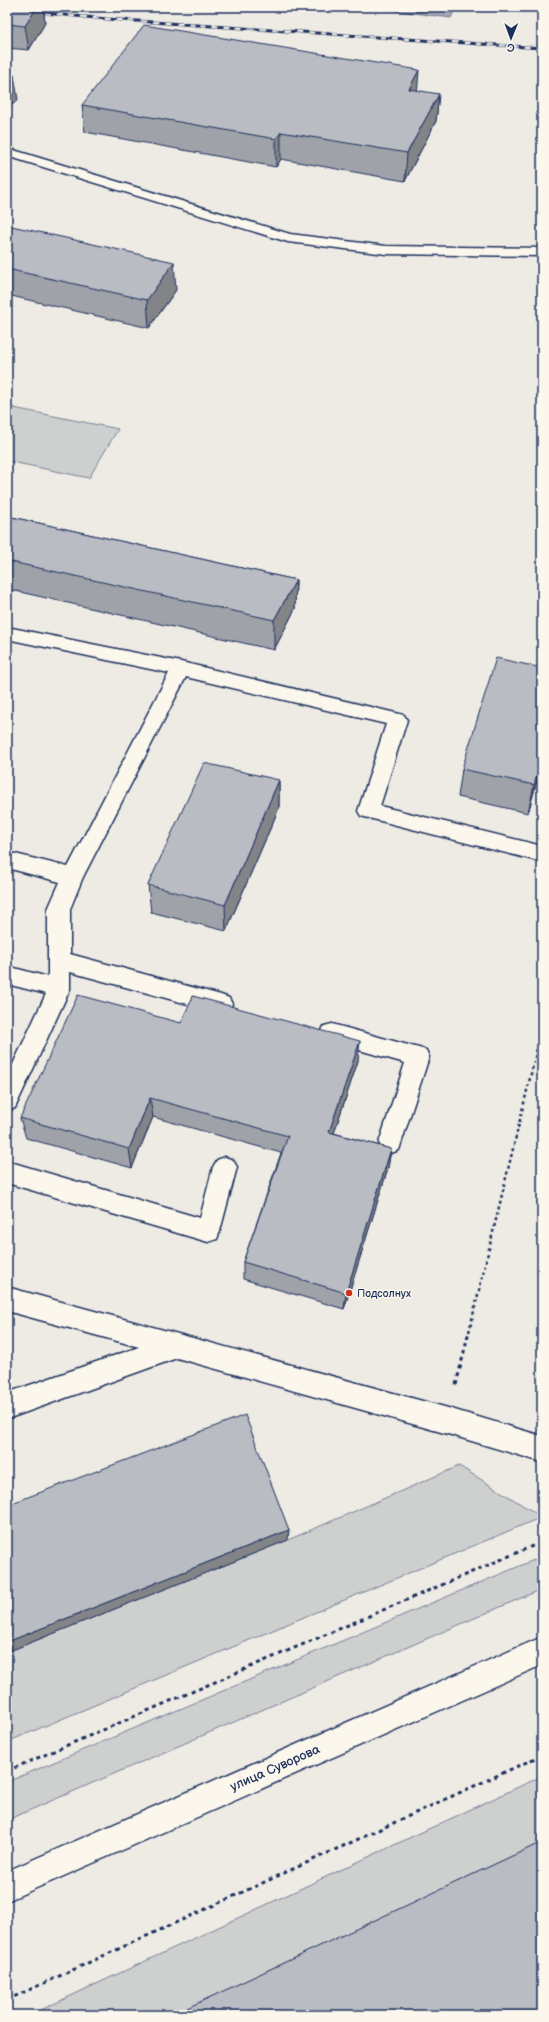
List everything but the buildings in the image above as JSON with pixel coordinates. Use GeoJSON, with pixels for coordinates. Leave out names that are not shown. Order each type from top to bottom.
{"type":"FeatureCollection","features":[{"type":"Feature","properties":{"kind":"main road"},"geometry":{"type":"LineString","coordinates":[[7,152],[288,238],[386,250],[542,252]]}},
{"type":"Feature","properties":{"kind":"main road"},"geometry":{"type":"LineString","coordinates":[[7,633],[181,669],[397,720],[368,811],[542,854]]}},
{"type":"Feature","properties":{"kind":"main road"},"geometry":{"type":"LineString","coordinates":[[7,1101],[58,988],[59,909],[73,877],[181,669]]}},
{"type":"Feature","properties":{"kind":"main road"},"geometry":{"type":"LineString","coordinates":[[7,860],[73,877]]}},
{"type":"Feature","properties":{"kind":"main road"},"geometry":{"type":"LineString","coordinates":[[58,960],[242,1009]]}},
{"type":"Feature","properties":{"kind":"main road"},"geometry":{"type":"LineString","coordinates":[[7,975],[58,988]]}},
{"type":"Feature","properties":{"kind":"main road"},"geometry":{"type":"LineString","coordinates":[[311,1028],[418,1057],[391,1143]]}},
{"type":"Feature","properties":{"kind":"main road"},"geometry":{"type":"LineString","coordinates":[[7,1172],[208,1231],[225,1167]]}},
{"type":"Feature","properties":{"kind":"main road"},"geometry":{"type":"LineString","coordinates":[[7,1299],[448,1421],[542,1449]]}},
{"type":"Feature","properties":{"kind":"main road"},"geometry":{"type":"LineString","coordinates":[[7,1406],[177,1346]]}},
{"type":"Feature","properties":{"kind":"main road","name":"улица Суворова"},"geometry":{"type":"LineString","coordinates":[[7,1886],[542,1651]]}},
{"type":"Feature","properties":{"kind":"path"},"geometry":{"type":"LineString","coordinates":[[448,1421],[542,1028]]}},
{"type":"Feature","properties":{"kind":"path"},"geometry":{"type":"LineString","coordinates":[[7,1771],[542,1542]]}},
{"type":"Feature","properties":{"kind":"path"},"geometry":{"type":"LineString","coordinates":[[7,2000],[542,1755]]}},
{"type":"Feature","properties":{"kind":"shaded area"},"geometry":{"type":"Polygon","coordinates":[[[369,7],[456,7],[451,18],[369,7]]]}},
{"type":"Feature","properties":{"kind":"shaded area"},"geometry":{"type":"Polygon","coordinates":[[[9,407],[118,429],[89,478],[7,461],[7,410],[9,407]]]}},
{"type":"Feature","properties":{"kind":"shaded area"},"geometry":{"type":"Polygon","coordinates":[[[459,1466],[542,1517],[7,1742],[7,1652],[288,1540],[459,1466]]]}},
{"type":"Feature","properties":{"kind":"shaded area"},"geometry":{"type":"Polygon","coordinates":[[[541,1557],[542,1589],[7,1820],[7,1782],[541,1557]]]}},
{"type":"Feature","properties":{"kind":"shaded area"},"geometry":{"type":"Polygon","coordinates":[[[542,1776],[542,1843],[175,2015],[30,2015],[542,1776]]]}},
{"type":"Feature","properties":{"kind":"railway"},"geometry":{"type":"LineString","coordinates":[[33,12],[107,19],[542,48]]}},
{"type":"Feature","properties":{"kind":"place","name":"Подсолнух"},"geometry":{"type":"Point","coordinates":[349,1293]}}]}
